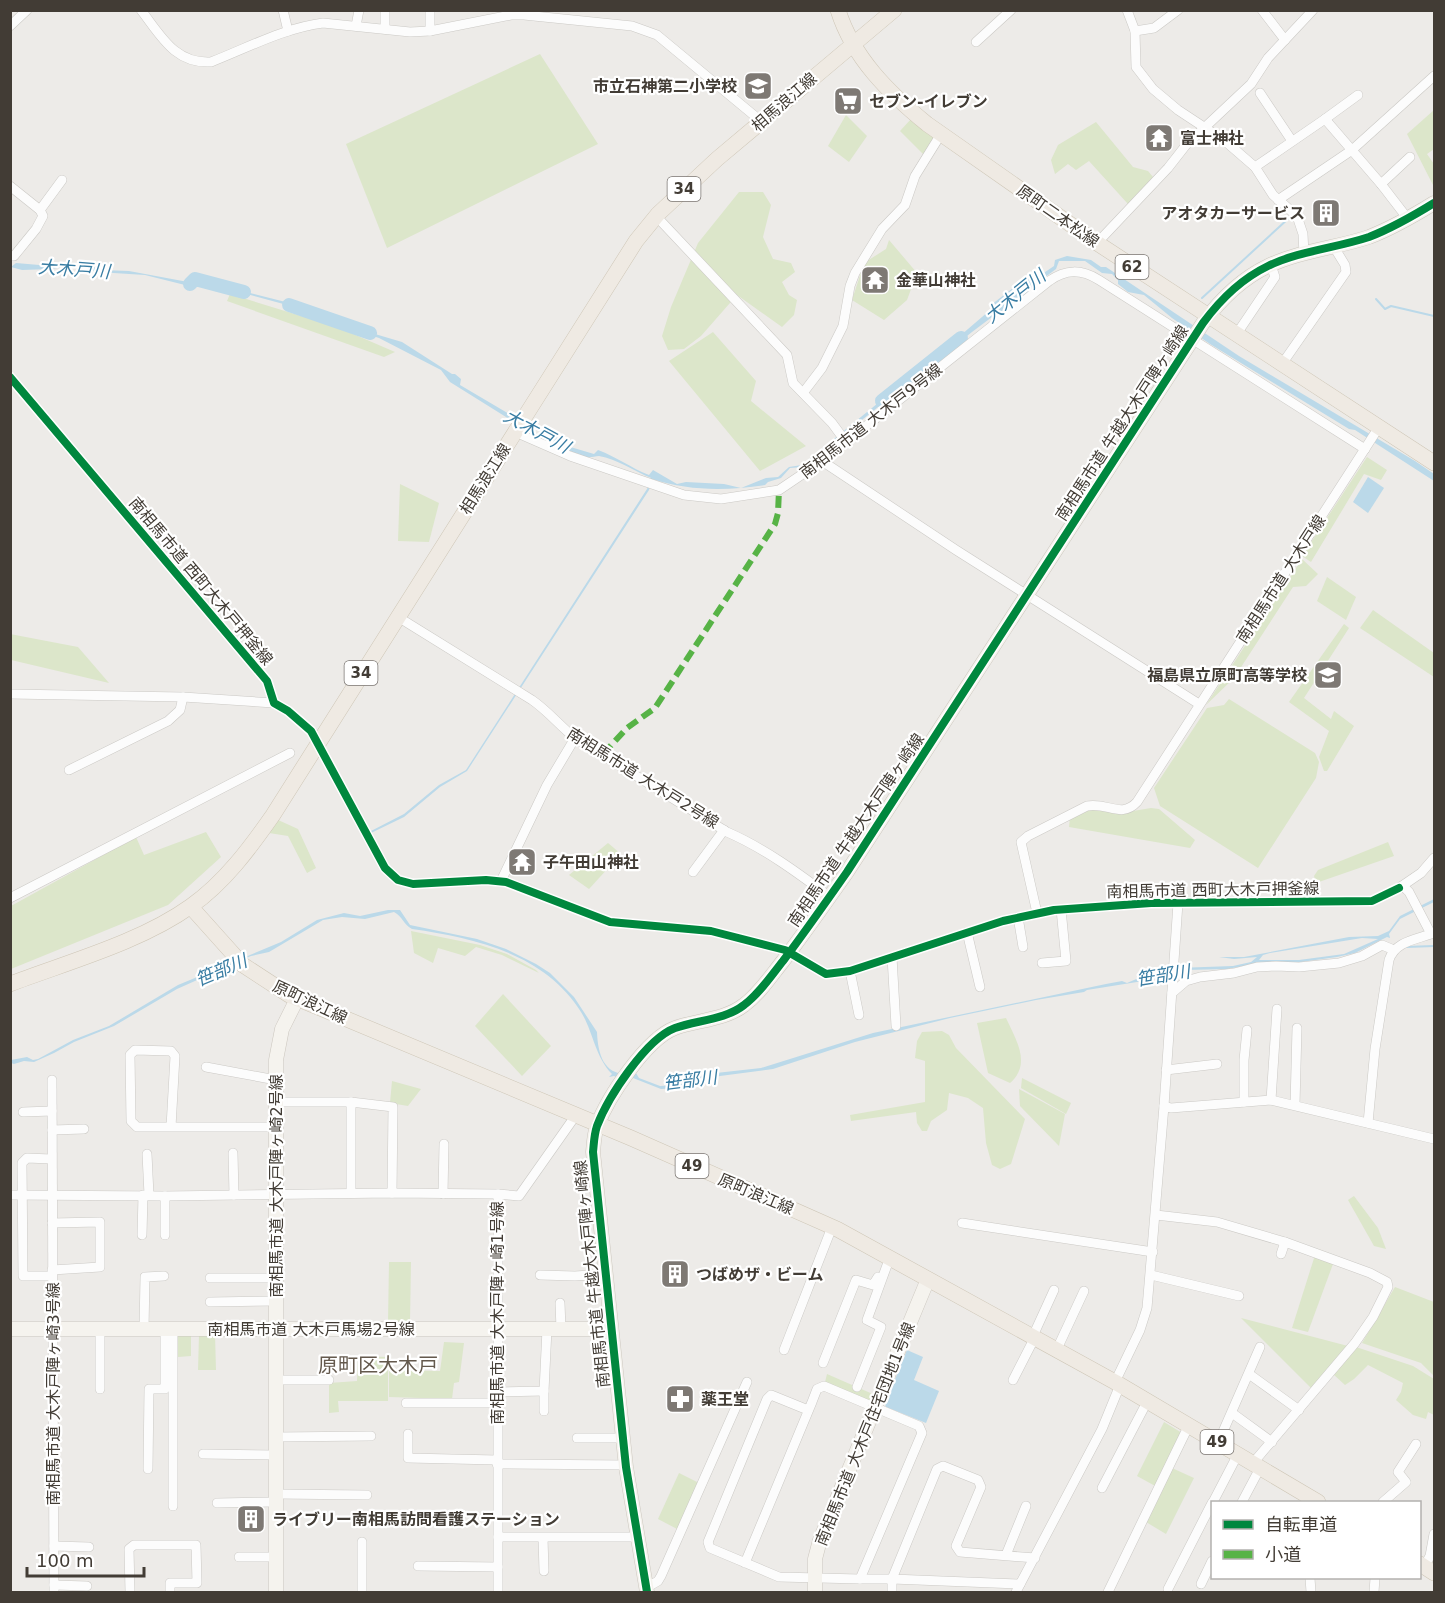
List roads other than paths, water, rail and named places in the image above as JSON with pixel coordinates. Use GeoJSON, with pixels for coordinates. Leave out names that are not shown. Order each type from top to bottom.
{"type":"FeatureCollection","features":[{"type":"Feature","properties":{"kind":"main road","name":"原町二本松線"},"geometry":{"type":"LineString","coordinates":[[838,10],[852,44],[863,62],[911,111],[941,134],[1205,320],[1236,335],[1377,429],[1434,463]]}},
{"type":"Feature","properties":{"kind":"main road","name":"相馬浪江線"},"geometry":{"type":"LineString","coordinates":[[190,907],[204,896],[248,850],[273,814],[617,267],[656,216],[709,166],[894,10]]}},
{"type":"Feature","properties":{"kind":"main road","name":"原町浪江線"},"geometry":{"type":"LineString","coordinates":[[190,907],[231,953],[256,975],[297,999],[598,1124],[832,1227],[1118,1383],[1145,1405],[1186,1430],[1238,1454],[1312,1501]]}},
{"type":"Feature","properties":{"kind":"main road","name":"34"},"geometry":{"type":"LineString","coordinates":[[10,984],[134,937],[190,907]]}},
{"type":"Feature","properties":{"kind":"street"},"geometry":{"type":"LineString","coordinates":[[10,26],[27,10]]}},
{"type":"Feature","properties":{"kind":"street"},"geometry":{"type":"LineString","coordinates":[[283,10],[288,31]]}},
{"type":"Feature","properties":{"kind":"street"},"geometry":{"type":"LineString","coordinates":[[356,26],[359,10]]}},
{"type":"Feature","properties":{"kind":"street"},"geometry":{"type":"LineString","coordinates":[[385,10],[385,29]]}},
{"type":"Feature","properties":{"kind":"street"},"geometry":{"type":"LineString","coordinates":[[430,10],[430,31]]}},
{"type":"Feature","properties":{"kind":"street"},"geometry":{"type":"LineString","coordinates":[[976,42],[1011,10]]}},
{"type":"Feature","properties":{"kind":"street"},"geometry":{"type":"LineString","coordinates":[[1127,10],[1135,31],[1136,67],[1141,74],[1165,99],[1225,141],[1255,167],[1268,189],[1297,216],[1304,254]]}},
{"type":"Feature","properties":{"kind":"street"},"geometry":{"type":"LineString","coordinates":[[1135,31],[1154,28],[1178,10]]}},
{"type":"Feature","properties":{"kind":"street"},"geometry":{"type":"LineString","coordinates":[[1262,10],[1285,40]]}},
{"type":"Feature","properties":{"kind":"street"},"geometry":{"type":"LineString","coordinates":[[1097,243],[1168,168],[1186,145],[1251,84],[1268,58],[1313,10]]}},
{"type":"Feature","properties":{"kind":"street"},"geometry":{"type":"LineString","coordinates":[[146,12],[169,48],[191,61],[200,63],[211,62],[288,31],[323,23],[410,32],[430,31],[512,15],[540,13],[632,26],[657,35],[762,122]]}},
{"type":"Feature","properties":{"kind":"street"},"geometry":{"type":"LineString","coordinates":[[1278,200],[1352,150],[1431,87],[1434,75]]}},
{"type":"Feature","properties":{"kind":"street"},"geometry":{"type":"LineString","coordinates":[[1260,93],[1292,141]]}},
{"type":"Feature","properties":{"kind":"street"},"geometry":{"type":"LineString","coordinates":[[1255,167],[1358,95]]}},
{"type":"Feature","properties":{"kind":"street"},"geometry":{"type":"LineString","coordinates":[[1325,119],[1408,219]]}},
{"type":"Feature","properties":{"kind":"street"},"geometry":{"type":"LineString","coordinates":[[803,393],[822,368],[843,326],[850,286],[855,273],[882,229],[905,205],[915,176],[941,134]]}},
{"type":"Feature","properties":{"kind":"street"},"geometry":{"type":"LineString","coordinates":[[1381,184],[1410,157]]}},
{"type":"Feature","properties":{"kind":"street"},"geometry":{"type":"LineString","coordinates":[[40,210],[62,180]]}},
{"type":"Feature","properties":{"kind":"street"},"geometry":{"type":"LineString","coordinates":[[10,186],[40,210],[43,216],[36,229],[14,256],[10,256]]}},
{"type":"Feature","properties":{"kind":"street","name":"南相馬市道 牛越大木戸陣ヶ崎線"},"geometry":{"type":"LineString","coordinates":[[647,1590],[636,1537],[622,1438],[593,1152],[598,1124],[618,1088],[648,1046],[670,1030],[732,1012],[743,1006],[789,952],[830,897],[1193,338],[1226,296],[1241,282],[1272,265],[1369,237],[1408,219],[1434,203]]}},
{"type":"Feature","properties":{"kind":"street"},"geometry":{"type":"LineString","coordinates":[[656,216],[787,355],[791,380],[846,442]]}},
{"type":"Feature","properties":{"kind":"street"},"geometry":{"type":"LineString","coordinates":[[1282,364],[1346,272],[1345,264],[1334,247]]}},
{"type":"Feature","properties":{"kind":"street"},"geometry":{"type":"LineString","coordinates":[[1236,335],[1275,277],[1272,265]]}},
{"type":"Feature","properties":{"kind":"street","name":"南相馬市道 大木戸9号線"},"geometry":{"type":"LineString","coordinates":[[516,430],[570,456],[665,489],[704,498],[737,497],[783,489],[822,461],[1055,276],[1078,271],[1090,274],[1366,448]]}},
{"type":"Feature","properties":{"kind":"street","name":"南相馬市道 西町大木戸押釜線"},"geometry":{"type":"LineString","coordinates":[[10,377],[267,681],[274,703],[288,711],[311,731],[385,868],[398,880],[413,884],[501,881],[616,923],[711,931],[789,952],[826,974],[850,971],[1018,917],[1061,909],[1178,903],[1372,901],[1399,888],[1421,873],[1434,858]]}},
{"type":"Feature","properties":{"kind":"street","name":"南相馬市道 大木戸線"},"geometry":{"type":"LineString","coordinates":[[1037,913],[1022,842],[1028,836],[1087,806],[1094,805],[1123,811],[1128,810],[1137,802],[1377,429]]}},
{"type":"Feature","properties":{"kind":"street"},"geometry":{"type":"LineString","coordinates":[[822,461],[956,550],[1199,704]]}},
{"type":"Feature","properties":{"kind":"street","name":"南相馬市道 大木戸2号線"},"geometry":{"type":"LineString","coordinates":[[398,617],[544,708],[562,728],[576,738],[724,830],[767,854],[830,897]]}},
{"type":"Feature","properties":{"kind":"street"},"geometry":{"type":"LineString","coordinates":[[10,694],[183,697],[274,703]]}},
{"type":"Feature","properties":{"kind":"street"},"geometry":{"type":"LineString","coordinates":[[69,770],[168,721],[180,711],[183,697]]}},
{"type":"Feature","properties":{"kind":"street"},"geometry":{"type":"LineString","coordinates":[[501,881],[547,785],[576,738]]}},
{"type":"Feature","properties":{"kind":"street"},"geometry":{"type":"LineString","coordinates":[[10,898],[290,753]]}},
{"type":"Feature","properties":{"kind":"street"},"geometry":{"type":"LineString","coordinates":[[693,872],[724,830]]}},
{"type":"Feature","properties":{"kind":"street"},"geometry":{"type":"LineString","coordinates":[[1368,1123],[1375,1049],[1389,960],[1394,950],[1402,944],[1433,933],[1425,923],[1407,889],[1399,888]]}},
{"type":"Feature","properties":{"kind":"street"},"geometry":{"type":"LineString","coordinates":[[808,1410],[771,1395],[767,1399],[708,1542],[710,1548],[779,1577],[892,1579],[1018,1588],[1102,1429],[1148,1308],[1178,903]]}},
{"type":"Feature","properties":{"kind":"street"},"geometry":{"type":"LineString","coordinates":[[1042,963],[1066,961],[1061,909]]}},
{"type":"Feature","properties":{"kind":"street"},"geometry":{"type":"LineString","coordinates":[[1018,917],[1023,947]]}},
{"type":"Feature","properties":{"kind":"street"},"geometry":{"type":"LineString","coordinates":[[967,932],[980,987]]}},
{"type":"Feature","properties":{"kind":"street"},"geometry":{"type":"LineString","coordinates":[[1172,989],[1186,981],[1200,977],[1234,974],[1249,968],[1339,963],[1362,956],[1382,945],[1394,950]]}},
{"type":"Feature","properties":{"kind":"street"},"geometry":{"type":"LineString","coordinates":[[892,957],[896,1026]]}},
{"type":"Feature","properties":{"kind":"street"},"geometry":{"type":"LineString","coordinates":[[850,971],[859,1015]]}},
{"type":"Feature","properties":{"kind":"street","name":"南相馬市道 大木戸陣ヶ崎2号線"},"geometry":{"type":"LineString","coordinates":[[276,1593],[276,1080],[280,1036],[297,999]]}},
{"type":"Feature","properties":{"kind":"street"},"geometry":{"type":"LineString","coordinates":[[1271,1100],[1277,1009]]}},
{"type":"Feature","properties":{"kind":"street"},"geometry":{"type":"LineString","coordinates":[[1295,1105],[1297,1028]]}},
{"type":"Feature","properties":{"kind":"street"},"geometry":{"type":"LineString","coordinates":[[1244,1102],[1247,1030]]}},
{"type":"Feature","properties":{"kind":"street"},"geometry":{"type":"LineString","coordinates":[[171,1127],[176,1056],[171,1050],[135,1050],[130,1055],[131,1121],[137,1127],[171,1127],[276,1127]]}},
{"type":"Feature","properties":{"kind":"street"},"geometry":{"type":"LineString","coordinates":[[1166,1070],[1217,1064]]}},
{"type":"Feature","properties":{"kind":"street"},"geometry":{"type":"LineString","coordinates":[[206,1067],[276,1080]]}},
{"type":"Feature","properties":{"kind":"street","name":"南相馬市道 大木戸陣ヶ崎3号線"},"geometry":{"type":"LineString","coordinates":[[52,1080],[54,1589]]}},
{"type":"Feature","properties":{"kind":"street"},"geometry":{"type":"LineString","coordinates":[[1164,1106],[1171,1108],[1271,1100],[1434,1139]]}},
{"type":"Feature","properties":{"kind":"street"},"geometry":{"type":"LineString","coordinates":[[276,1102],[351,1102],[393,1107],[392,1193]]}},
{"type":"Feature","properties":{"kind":"street"},"geometry":{"type":"LineString","coordinates":[[351,1102],[351,1193]]}},
{"type":"Feature","properties":{"kind":"street"},"geometry":{"type":"LineString","coordinates":[[23,1112],[52,1112]]}},
{"type":"Feature","properties":{"kind":"street"},"geometry":{"type":"LineString","coordinates":[[498,1194],[519,1196],[576,1115]]}},
{"type":"Feature","properties":{"kind":"street"},"geometry":{"type":"LineString","coordinates":[[52,1130],[84,1129]]}},
{"type":"Feature","properties":{"kind":"street"},"geometry":{"type":"LineString","coordinates":[[443,1194],[444,1144]]}},
{"type":"Feature","properties":{"kind":"street"},"geometry":{"type":"LineString","coordinates":[[233,1153],[234,1195]]}},
{"type":"Feature","properties":{"kind":"street"},"geometry":{"type":"LineString","coordinates":[[142,1235],[147,1155]]}},
{"type":"Feature","properties":{"kind":"street"},"geometry":{"type":"LineString","coordinates":[[51,1159],[27,1158],[22,1163],[23,1276],[100,1267],[100,1222],[52,1223]]}},
{"type":"Feature","properties":{"kind":"street","name":"南相馬市道 大木戸陣ヶ崎1号線"},"geometry":{"type":"LineString","coordinates":[[10,1195],[498,1194],[498,1593]]}},
{"type":"Feature","properties":{"kind":"street"},"geometry":{"type":"LineString","coordinates":[[165,1196],[165,1235]]}},
{"type":"Feature","properties":{"kind":"street"},"geometry":{"type":"LineString","coordinates":[[1156,1215],[1217,1222],[1285,1242],[1370,1273],[1388,1285],[1360,1336],[1272,1442],[1256,1466],[1243,1501]]}},
{"type":"Feature","properties":{"kind":"street"},"geometry":{"type":"LineString","coordinates":[[962,1223],[1153,1252]]}},
{"type":"Feature","properties":{"kind":"street"},"geometry":{"type":"LineString","coordinates":[[784,1350],[832,1227]]}},
{"type":"Feature","properties":{"kind":"street"},"geometry":{"type":"LineString","coordinates":[[1281,1254],[1285,1242]]}},
{"type":"Feature","properties":{"kind":"street"},"geometry":{"type":"LineString","coordinates":[[823,1363],[856,1280],[873,1285],[888,1256]]}},
{"type":"Feature","properties":{"kind":"street"},"geometry":{"type":"LineString","coordinates":[[857,1387],[881,1327],[867,1320],[888,1256]]}},
{"type":"Feature","properties":{"kind":"street"},"geometry":{"type":"LineString","coordinates":[[540,1275],[605,1274]]}},
{"type":"Feature","properties":{"kind":"street"},"geometry":{"type":"LineString","coordinates":[[1151,1275],[1239,1296]]}},
{"type":"Feature","properties":{"kind":"street"},"geometry":{"type":"LineString","coordinates":[[144,1329],[145,1277],[164,1276]]}},
{"type":"Feature","properties":{"kind":"street"},"geometry":{"type":"LineString","coordinates":[[210,1278],[276,1278]]}},
{"type":"Feature","properties":{"kind":"street","name":"南相馬市道 大木戸住宅団地1号線"},"geometry":{"type":"LineString","coordinates":[[815,1593],[815,1559],[820,1540],[928,1279]]}},
{"type":"Feature","properties":{"kind":"street"},"geometry":{"type":"LineString","coordinates":[[1013,1380],[1054,1290]]}},
{"type":"Feature","properties":{"kind":"street"},"geometry":{"type":"LineString","coordinates":[[1057,1349],[1084,1291]]}},
{"type":"Feature","properties":{"kind":"street"},"geometry":{"type":"LineString","coordinates":[[210,1302],[277,1301]]}},
{"type":"Feature","properties":{"kind":"street"},"geometry":{"type":"LineString","coordinates":[[544,1411],[544,1391],[560,1303]]}},
{"type":"Feature","properties":{"kind":"street","name":"南相馬市道 大木戸馬場2号線"},"geometry":{"type":"LineString","coordinates":[[10,1329],[611,1329]]}},
{"type":"Feature","properties":{"kind":"street"},"geometry":{"type":"LineString","coordinates":[[100,1329],[100,1389]]}},
{"type":"Feature","properties":{"kind":"street"},"geometry":{"type":"LineString","coordinates":[[148,1468],[149,1389],[165,1389],[169,1329]]}},
{"type":"Feature","properties":{"kind":"street"},"geometry":{"type":"LineString","coordinates":[[169,1329],[173,1506]]}},
{"type":"Feature","properties":{"kind":"street"},"geometry":{"type":"LineString","coordinates":[[1218,1443],[1260,1347]]}},
{"type":"Feature","properties":{"kind":"street"},"geometry":{"type":"LineString","coordinates":[[1249,1374],[1299,1410]]}},
{"type":"Feature","properties":{"kind":"street"},"geometry":{"type":"LineString","coordinates":[[277,1380],[329,1380]]}},
{"type":"Feature","properties":{"kind":"street"},"geometry":{"type":"LineString","coordinates":[[647,1590],[661,1576],[747,1382]]}},
{"type":"Feature","properties":{"kind":"street"},"geometry":{"type":"LineString","coordinates":[[745,1563],[817,1389],[824,1386],[919,1426],[922,1433],[861,1579]]}},
{"type":"Feature","properties":{"kind":"street"},"geometry":{"type":"LineString","coordinates":[[498,1392],[544,1391]]}},
{"type":"Feature","properties":{"kind":"street"},"geometry":{"type":"LineString","coordinates":[[406,1403],[498,1403]]}},
{"type":"Feature","properties":{"kind":"street"},"geometry":{"type":"LineString","coordinates":[[1102,1488],[1145,1405]]}},
{"type":"Feature","properties":{"kind":"street"},"geometry":{"type":"LineString","coordinates":[[1232,1413],[1272,1442]]}},
{"type":"Feature","properties":{"kind":"street"},"geometry":{"type":"LineString","coordinates":[[1108,1593],[1186,1430]]}},
{"type":"Feature","properties":{"kind":"street"},"geometry":{"type":"LineString","coordinates":[[408,1434],[408,1458],[626,1465]]}},
{"type":"Feature","properties":{"kind":"street"},"geometry":{"type":"LineString","coordinates":[[276,1437],[371,1436]]}},
{"type":"Feature","properties":{"kind":"street"},"geometry":{"type":"LineString","coordinates":[[577,1438],[622,1438]]}},
{"type":"Feature","properties":{"kind":"street"},"geometry":{"type":"LineString","coordinates":[[1385,1501],[1406,1482],[1398,1472],[1416,1444]]}},
{"type":"Feature","properties":{"kind":"street"},"geometry":{"type":"LineString","coordinates":[[203,1454],[276,1455]]}},
{"type":"Feature","properties":{"kind":"street"},"geometry":{"type":"LineString","coordinates":[[1214,1501],[1238,1454]]}},
{"type":"Feature","properties":{"kind":"street"},"geometry":{"type":"LineString","coordinates":[[892,1593],[892,1579],[937,1469],[943,1466],[978,1480],[981,1487],[956,1546],[960,1552],[1035,1558]]}},
{"type":"Feature","properties":{"kind":"street"},"geometry":{"type":"LineString","coordinates":[[217,1503],[276,1498],[366,1495]]}},
{"type":"Feature","properties":{"kind":"street"},"geometry":{"type":"LineString","coordinates":[[1006,1555],[1026,1506]]}},
{"type":"Feature","properties":{"kind":"street"},"geometry":{"type":"LineString","coordinates":[[1168,1589],[1211,1507]]}},
{"type":"Feature","properties":{"kind":"street"},"geometry":{"type":"LineString","coordinates":[[1426,1568],[1434,1534]]}},
{"type":"Feature","properties":{"kind":"street"},"geometry":{"type":"LineString","coordinates":[[498,1537],[636,1537]]}},
{"type":"Feature","properties":{"kind":"street"},"geometry":{"type":"LineString","coordinates":[[543,1538],[544,1571]]}},
{"type":"Feature","properties":{"kind":"street"},"geometry":{"type":"LineString","coordinates":[[362,1542],[362,1593]]}},
{"type":"Feature","properties":{"kind":"street"},"geometry":{"type":"LineString","coordinates":[[130,1593],[129,1549],[134,1545],[196,1545],[197,1583],[170,1583],[170,1593]]}},
{"type":"Feature","properties":{"kind":"street"},"geometry":{"type":"LineString","coordinates":[[54,1546],[89,1547]]}},
{"type":"Feature","properties":{"kind":"street"},"geometry":{"type":"LineString","coordinates":[[239,1557],[276,1557]]}},
{"type":"Feature","properties":{"kind":"street"},"geometry":{"type":"LineString","coordinates":[[1201,1584],[1211,1563]]}},
{"type":"Feature","properties":{"kind":"street"},"geometry":{"type":"LineString","coordinates":[[418,1566],[498,1567]]}},
{"type":"Feature","properties":{"kind":"street"},"geometry":{"type":"LineString","coordinates":[[54,1589],[87,1586]]}},
{"type":"Feature","properties":{"kind":"water"},"geometry":{"type":"Polygon","coordinates":[[[1067,256],[1091,260],[1101,267],[1106,267],[1239,356],[1434,474],[1434,481],[1355,430],[1349,429],[1210,344],[1144,295],[1128,292],[1118,284],[1118,280],[1112,274],[1102,273],[1085,261],[1059,261],[1056,269],[972,332],[803,467],[790,468],[781,478],[765,485],[742,488],[766,478],[778,477],[789,467],[802,465],[883,399],[914,377],[938,353],[944,354],[947,347],[996,305],[1018,295],[1023,287],[1054,266],[1055,260],[1067,256]]]}},
{"type":"Feature","properties":{"kind":"water"},"geometry":{"type":"Polygon","coordinates":[[[16,263],[51,266],[62,263],[89,264],[101,270],[129,271],[188,282],[195,279],[325,312],[348,326],[402,342],[455,374],[461,379],[460,385],[516,418],[525,419],[559,437],[567,446],[594,454],[598,450],[649,475],[653,470],[677,484],[686,482],[724,484],[740,488],[694,488],[652,479],[649,490],[467,771],[440,787],[404,817],[371,833],[404,814],[439,785],[466,770],[647,489],[651,478],[612,460],[599,456],[586,457],[572,452],[526,423],[530,432],[450,382],[441,370],[379,338],[330,322],[324,315],[195,280],[193,287],[145,275],[98,272],[70,266],[22,270],[11,267],[16,263]]]}},
{"type":"Feature","properties":{"kind":"water"},"geometry":{"type":"Polygon","coordinates":[[[1368,477],[1384,488],[1368,513],[1353,502],[1368,477]]]}},
{"type":"Feature","properties":{"kind":"water"},"geometry":{"type":"Polygon","coordinates":[[[1434,899],[1434,902],[1400,919],[1389,934],[1390,938],[1387,937],[1355,953],[1301,962],[1267,962],[1227,969],[1185,970],[1177,974],[950,1018],[855,1042],[773,1069],[720,1076],[679,1088],[661,1089],[633,1078],[609,1077],[612,1074],[598,1052],[581,1012],[566,992],[528,963],[484,944],[412,929],[394,912],[365,919],[342,917],[323,920],[269,952],[251,956],[177,989],[114,1026],[74,1042],[34,1062],[11,1063],[11,1060],[27,1057],[33,1060],[38,1059],[73,1040],[109,1026],[178,985],[281,942],[317,920],[344,913],[360,916],[400,910],[410,925],[477,939],[506,949],[536,964],[550,973],[574,997],[597,1032],[599,1050],[611,1070],[617,1073],[636,1073],[639,1078],[660,1086],[679,1085],[707,1074],[761,1068],[873,1033],[1106,984],[1122,981],[1127,983],[1177,968],[1233,966],[1251,962],[1257,957],[1234,959],[1219,957],[1244,957],[1349,937],[1378,936],[1389,931],[1400,916],[1434,899]],[[1362,938],[1270,953],[1263,955],[1259,960],[1299,960],[1344,954],[1378,939],[1362,938]]]}},
{"type":"Feature","properties":{"kind":"water"},"geometry":{"type":"Polygon","coordinates":[[[907,1350],[923,1357],[914,1380],[939,1391],[926,1423],[886,1407],[885,1404],[907,1350]]]}},
{"type":"Feature","properties":{"kind":"waterway"},"geometry":{"type":"LineString","coordinates":[[1202,298],[1289,218]]}},
{"type":"Feature","properties":{"kind":"waterway","name":"大木戸川"},"geometry":{"type":"LineString","coordinates":[[190,284],[195,279],[244,292]]}},
{"type":"Feature","properties":{"kind":"waterway","name":"大木戸川"},"geometry":{"type":"LineString","coordinates":[[997,309],[1034,281]]}},
{"type":"Feature","properties":{"kind":"waterway","name":"大木戸川"},"geometry":{"type":"LineString","coordinates":[[1376,299],[1385,309],[1391,306],[1434,316]]}},
{"type":"Feature","properties":{"kind":"waterway","name":"大木戸川"},"geometry":{"type":"LineString","coordinates":[[289,305],[370,333]]}},
{"type":"Feature","properties":{"kind":"waterway","name":"大木戸川"},"geometry":{"type":"LineString","coordinates":[[882,401],[961,338]]}},
{"type":"Feature","properties":{"kind":"waterway","name":"笹部川"},"geometry":{"type":"LineString","coordinates":[[1406,947],[1434,946]]}},
{"type":"Feature","properties":{"kind":"place","name":"市立石神第二小学校"},"geometry":{"type":"Point","coordinates":[758,86]}},
{"type":"Feature","properties":{"kind":"place","name":"セブン-イレブン"},"geometry":{"type":"Point","coordinates":[848,101]}},
{"type":"Feature","properties":{"kind":"place","name":"富士神社"},"geometry":{"type":"Point","coordinates":[1159,138]}},
{"type":"Feature","properties":{"kind":"place","name":"アオタカーサービス"},"geometry":{"type":"Point","coordinates":[1326,213]}},
{"type":"Feature","properties":{"kind":"place","name":"金華山神社"},"geometry":{"type":"Point","coordinates":[875,280]}},
{"type":"Feature","properties":{"kind":"place","name":"福島県立原町高等学校"},"geometry":{"type":"Point","coordinates":[1328,675]}},
{"type":"Feature","properties":{"kind":"place","name":"子午田山神社"},"geometry":{"type":"Point","coordinates":[522,862]}},
{"type":"Feature","properties":{"kind":"place","name":"つばめザ・ビーム"},"geometry":{"type":"Point","coordinates":[675,1274]}},
{"type":"Feature","properties":{"kind":"place","name":"薬王堂"},"geometry":{"type":"Point","coordinates":[680,1399]}},
{"type":"Feature","properties":{"kind":"place","name":"ライブリー南相馬訪問看護ステーション"},"geometry":{"type":"Point","coordinates":[251,1519]}},
{"type":"Feature","properties":{"kind":"district","name":"原町区大木戸"},"geometry":{"type":"Point","coordinates":[378,1365]}}]}
